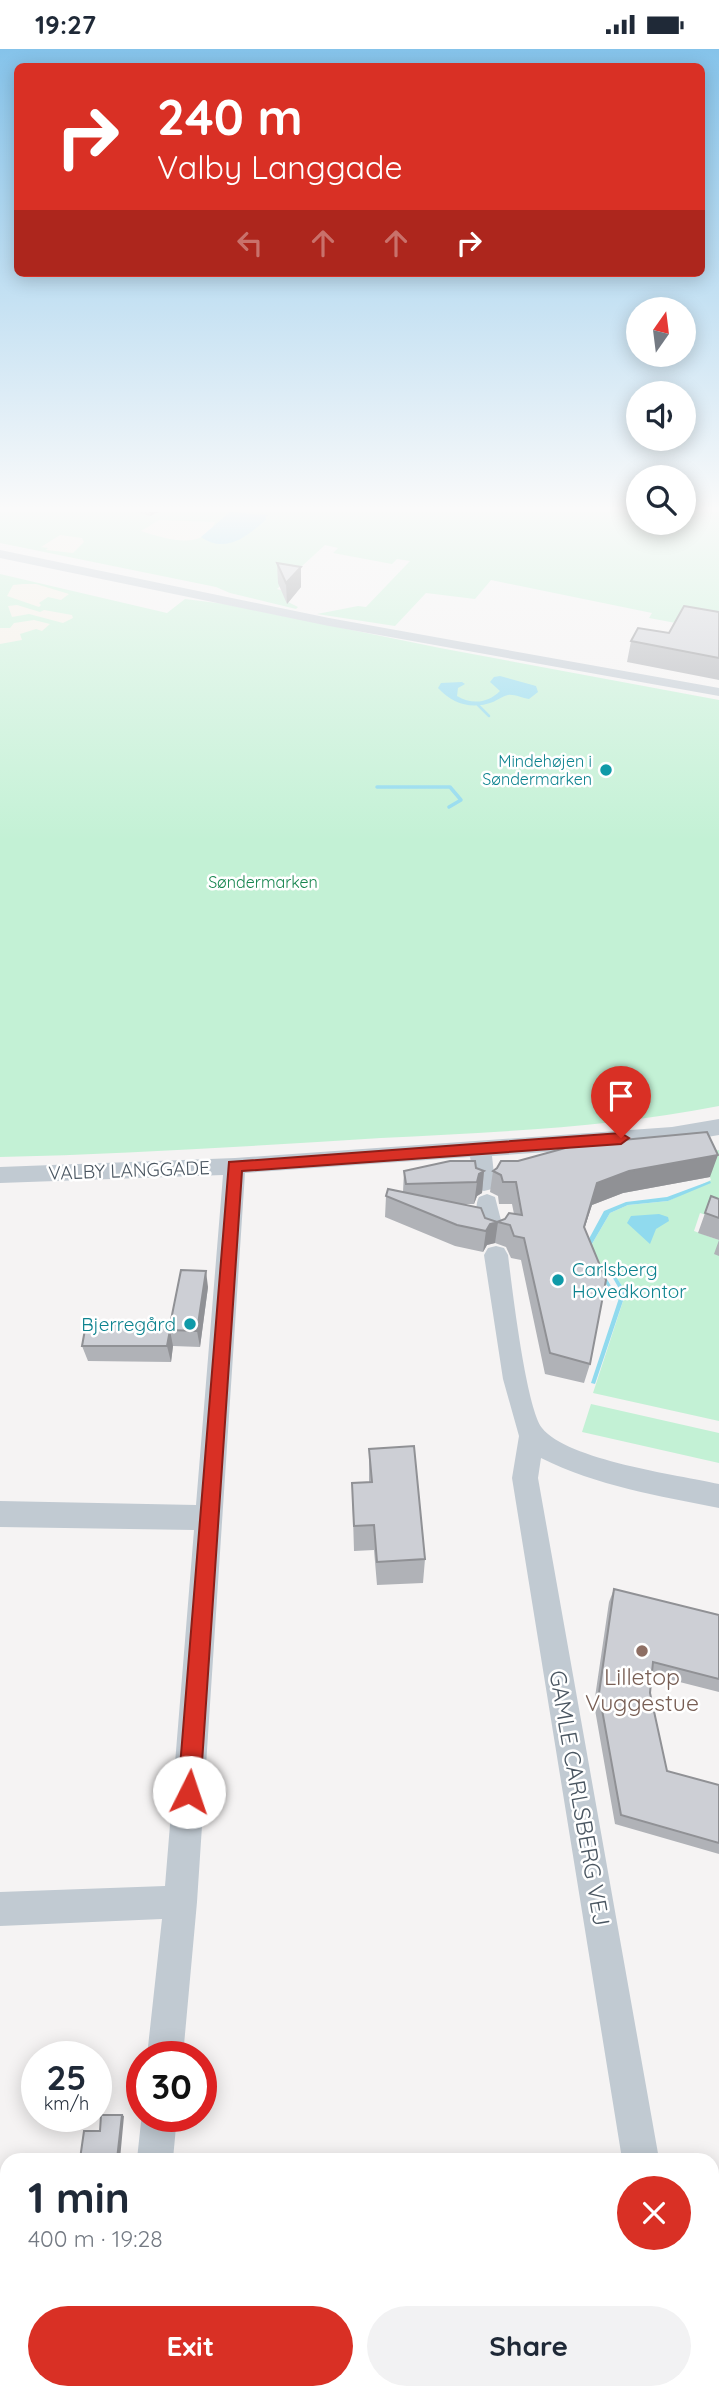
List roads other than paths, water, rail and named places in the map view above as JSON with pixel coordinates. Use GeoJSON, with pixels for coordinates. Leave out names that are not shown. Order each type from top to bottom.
{"type":"FeatureCollection","features":[{"type":"Feature","properties":{"kind":"street"},"geometry":{"type":"LineString","coordinates":[[327,622],[719,692]]}},
{"type":"Feature","properties":{"kind":"street","name":"VALBY LANGGADE"},"geometry":{"type":"LineString","coordinates":[[0,1175],[235,1166],[672,1135],[719,1128]]}},
{"type":"Feature","properties":{"kind":"street"},"geometry":{"type":"LineString","coordinates":[[480,1149],[520,1406],[532,1436],[551,1450],[588,1465],[719,1496]]}},
{"type":"Feature","properties":{"kind":"street"},"geometry":{"type":"LineString","coordinates":[[166,2041],[180,1902],[235,1166]]}},
{"type":"Feature","properties":{"kind":"street","name":"GAMLE CARLSBERG VEJ"},"geometry":{"type":"LineString","coordinates":[[532,1436],[525,1478],[640,2153]]}},
{"type":"Feature","properties":{"kind":"street"},"geometry":{"type":"LineString","coordinates":[[0,1514],[210,1518]]}},
{"type":"Feature","properties":{"kind":"street"},"geometry":{"type":"LineString","coordinates":[[0,1909],[180,1902]]}},
{"type":"Feature","properties":{"kind":"street"},"geometry":{"type":"LineString","coordinates":[[156,2153],[158,2132]]}},
{"type":"Feature","properties":{"kind":"water"},"geometry":{"type":"Polygon","coordinates":[[[500,676],[536,686],[538,692],[529,699],[508,695],[493,702],[470,705],[456,702],[438,688],[441,683],[462,682],[465,684],[458,688],[457,696],[468,701],[480,701],[500,691],[490,682],[494,677],[500,676]]]}},
{"type":"Feature","properties":{"kind":"water"},"geometry":{"type":"Polygon","coordinates":[[[710,1181],[711,1183],[668,1201],[628,1205],[610,1213],[589,1249],[614,1291],[611,1292],[584,1248],[604,1211],[626,1202],[667,1197],[710,1181]]]}},
{"type":"Feature","properties":{"kind":"water"},"geometry":{"type":"Polygon","coordinates":[[[659,1214],[668,1217],[669,1221],[656,1229],[650,1244],[627,1223],[631,1216],[659,1214]]]}},
{"type":"Feature","properties":{"kind":"water"},"geometry":{"type":"Polygon","coordinates":[[[613,1272],[626,1292],[595,1384],[591,1383],[621,1292],[610,1273],[613,1272]]]}},
{"type":"Feature","properties":{"kind":"waterway"},"geometry":{"type":"LineString","coordinates":[[478,705],[489,716]]}},
{"type":"Feature","properties":{"kind":"waterway"},"geometry":{"type":"LineString","coordinates":[[377,787],[450,787],[461,800],[449,807]]}},
{"type":"Feature","properties":{"kind":"place","name":"Mindehøjen i Søndermarken"},"geometry":{"type":"Point","coordinates":[606,770]}},
{"type":"Feature","properties":{"kind":"place","name":"Carlsberg Hovedkontor"},"geometry":{"type":"Point","coordinates":[558,1280]}},
{"type":"Feature","properties":{"kind":"place","name":"Bjerregård"},"geometry":{"type":"Point","coordinates":[190,1324]}},
{"type":"Feature","properties":{"kind":"place","name":"Lilletop Vuggestue"},"geometry":{"type":"Point","coordinates":[642,1651]}},
{"type":"Feature","properties":{"kind":"park label","name":"Søndermarken"},"geometry":{"type":"Point","coordinates":[263,882]}}]}
